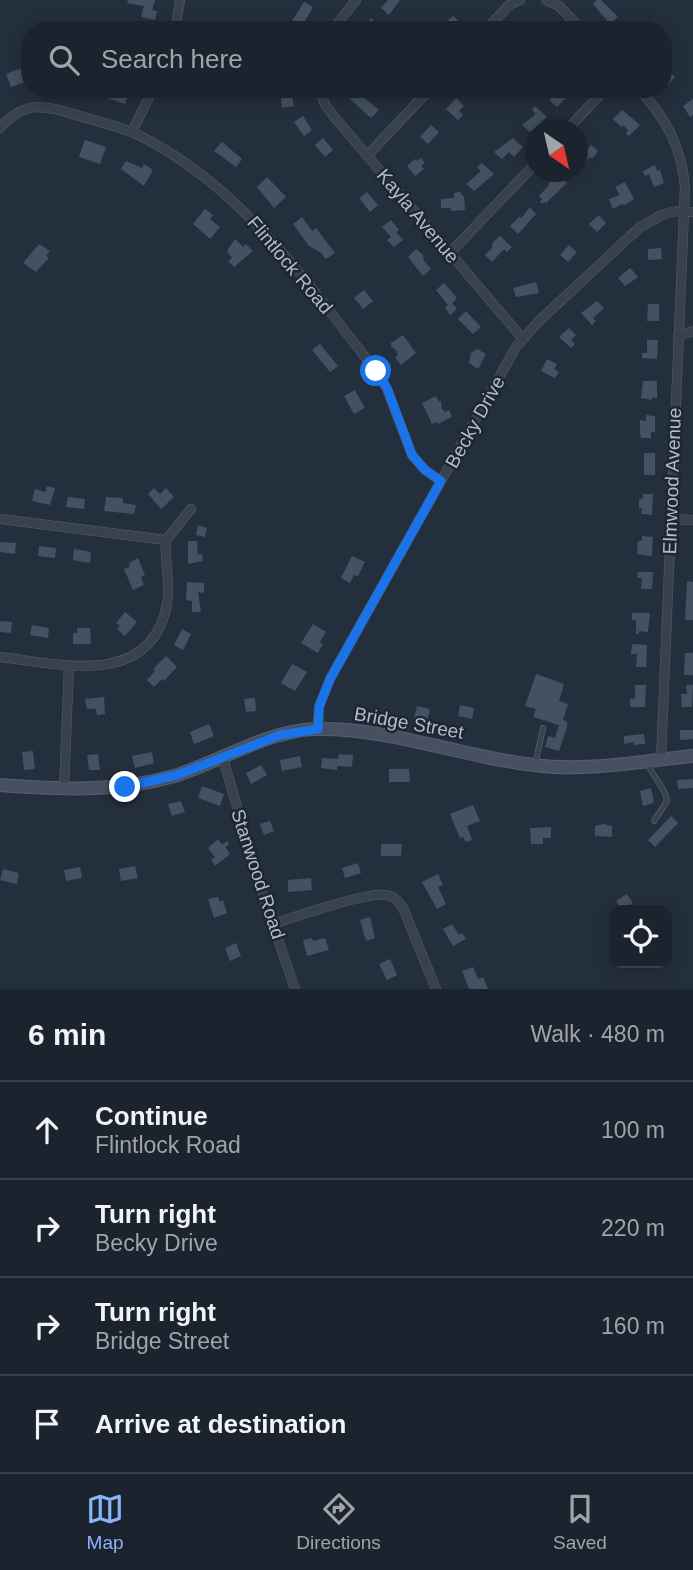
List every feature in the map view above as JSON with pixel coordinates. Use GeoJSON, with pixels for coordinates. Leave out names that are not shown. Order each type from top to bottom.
{"type":"FeatureCollection","features":[{"type":"Feature","properties":{"kind":"street"},"geometry":{"type":"LineString","coordinates":[[176,21],[180,0]]}},
{"type":"Feature","properties":{"kind":"street"},"geometry":{"type":"LineString","coordinates":[[339,21],[356,0]]}},
{"type":"Feature","properties":{"kind":"street"},"geometry":{"type":"LineString","coordinates":[[494,21],[509,5],[520,0]]}},
{"type":"Feature","properties":{"kind":"street"},"geometry":{"type":"LineString","coordinates":[[546,0],[559,6],[573,21]]}},
{"type":"Feature","properties":{"kind":"street"},"geometry":{"type":"LineString","coordinates":[[132,132],[149,98]]}},
{"type":"Feature","properties":{"kind":"street","name":"Kayla Avenue"},"geometry":{"type":"LineString","coordinates":[[323,98],[367,156],[523,339]]}},
{"type":"Feature","properties":{"kind":"street"},"geometry":{"type":"LineString","coordinates":[[367,156],[422,98]]}},
{"type":"Feature","properties":{"kind":"street"},"geometry":{"type":"LineString","coordinates":[[577,119],[597,98]]}},
{"type":"Feature","properties":{"kind":"street","name":"Elmwood Avenue"},"geometry":{"type":"LineString","coordinates":[[647,98],[659,111],[678,148],[689,212],[678,335],[671,520],[654,760]]}},
{"type":"Feature","properties":{"kind":"street","name":"Flintlock Road"},"geometry":{"type":"LineString","coordinates":[[0,128],[17,112],[32,107],[62,110],[132,132],[190,167],[241,208],[271,238],[376,371],[387,388],[400,428],[417,463],[441,481]]}},
{"type":"Feature","properties":{"kind":"street"},"geometry":{"type":"LineString","coordinates":[[450,253],[525,175]]}},
{"type":"Feature","properties":{"kind":"street","name":"Becky Drive"},"geometry":{"type":"LineString","coordinates":[[318,729],[319,707],[330,679],[523,339],[640,227],[664,214],[689,212]]}},
{"type":"Feature","properties":{"kind":"street"},"geometry":{"type":"LineString","coordinates":[[678,335],[693,331]]}},
{"type":"Feature","properties":{"kind":"street"},"geometry":{"type":"LineString","coordinates":[[0,657],[68,665],[105,665],[121,662],[138,653],[152,640],[167,607],[169,591],[166,540],[191,509]]}},
{"type":"Feature","properties":{"kind":"street"},"geometry":{"type":"LineString","coordinates":[[0,519],[166,540]]}},
{"type":"Feature","properties":{"kind":"street"},"geometry":{"type":"LineString","coordinates":[[671,520],[693,520]]}},
{"type":"Feature","properties":{"kind":"street"},"geometry":{"type":"LineString","coordinates":[[64,789],[68,665]]}},
{"type":"Feature","properties":{"kind":"street","name":"Bridge Street"},"geometry":{"type":"LineString","coordinates":[[0,786],[108,789],[141,785],[177,775],[280,735],[318,729],[380,735],[535,766],[566,768],[693,756]]}},
{"type":"Feature","properties":{"kind":"street","name":"Stanwood Road"},"geometry":{"type":"LineString","coordinates":[[223,758],[245,838],[295,989]]}},
{"type":"Feature","properties":{"kind":"street"},"geometry":{"type":"LineString","coordinates":[[273,923],[369,896],[388,895],[397,900],[403,908],[436,989]]}},
{"type":"Feature","properties":{"kind":"lane"},"geometry":{"type":"LineString","coordinates":[[535,766],[543,728]]}},
{"type":"Feature","properties":{"kind":"lane"},"geometry":{"type":"LineString","coordinates":[[654,760],[649,769],[664,789],[667,801],[654,821]]}},
{"type":"Feature","properties":{"kind":"building"},"geometry":{"type":"Polygon","coordinates":[[[128,0],[155,0],[152,10],[157,11],[155,20],[141,17],[144,6],[127,3],[128,0]]]}},
{"type":"Feature","properties":{"kind":"building"},"geometry":{"type":"Polygon","coordinates":[[[388,0],[400,0],[389,15],[381,8],[388,0]]]}},
{"type":"Feature","properties":{"kind":"building"},"geometry":{"type":"Polygon","coordinates":[[[601,0],[618,17],[613,21],[607,21],[593,4],[601,0]]]}},
{"type":"Feature","properties":{"kind":"building"},"geometry":{"type":"Polygon","coordinates":[[[304,2],[313,7],[305,21],[292,21],[304,2]]]}},
{"type":"Feature","properties":{"kind":"building"},"geometry":{"type":"Polygon","coordinates":[[[21,68],[21,83],[11,87],[6,74],[21,68]]]}},
{"type":"Feature","properties":{"kind":"building"},"geometry":{"type":"Polygon","coordinates":[[[108,98],[127,98],[125,104],[108,98]]]}},
{"type":"Feature","properties":{"kind":"building"},"geometry":{"type":"Polygon","coordinates":[[[292,98],[294,106],[282,108],[281,99],[292,98]]]}},
{"type":"Feature","properties":{"kind":"building"},"geometry":{"type":"Polygon","coordinates":[[[364,98],[379,110],[371,118],[350,99],[364,98]]]}},
{"type":"Feature","properties":{"kind":"building"},"geometry":{"type":"Polygon","coordinates":[[[456,98],[464,106],[459,111],[463,115],[458,120],[446,109],[456,98]]]}},
{"type":"Feature","properties":{"kind":"building"},"geometry":{"type":"Polygon","coordinates":[[[552,98],[566,98],[557,107],[549,100],[552,98]]]}},
{"type":"Feature","properties":{"kind":"building"},"geometry":{"type":"Polygon","coordinates":[[[693,99],[693,115],[690,117],[683,106],[693,99]]]}},
{"type":"Feature","properties":{"kind":"building"},"geometry":{"type":"Polygon","coordinates":[[[535,106],[547,117],[530,119],[536,114],[532,110],[535,106]]]}},
{"type":"Feature","properties":{"kind":"building"},"geometry":{"type":"Polygon","coordinates":[[[622,110],[640,125],[629,136],[626,133],[628,130],[613,119],[622,110]]]}},
{"type":"Feature","properties":{"kind":"building"},"geometry":{"type":"Polygon","coordinates":[[[303,116],[312,130],[304,136],[294,122],[303,116]]]}},
{"type":"Feature","properties":{"kind":"building"},"geometry":{"type":"Polygon","coordinates":[[[431,125],[439,132],[428,144],[420,137],[431,125]]]}},
{"type":"Feature","properties":{"kind":"building"},"geometry":{"type":"Polygon","coordinates":[[[323,138],[333,150],[325,157],[315,145],[323,138]]]}},
{"type":"Feature","properties":{"kind":"building"},"geometry":{"type":"Polygon","coordinates":[[[513,138],[523,147],[514,157],[509,152],[502,159],[494,152],[513,138]]]}},
{"type":"Feature","properties":{"kind":"building"},"geometry":{"type":"Polygon","coordinates":[[[85,140],[106,147],[100,164],[79,157],[85,140]]]}},
{"type":"Feature","properties":{"kind":"building"},"geometry":{"type":"Polygon","coordinates":[[[222,142],[242,159],[236,167],[214,151],[222,142]]]}},
{"type":"Feature","properties":{"kind":"building"},"geometry":{"type":"Polygon","coordinates":[[[591,145],[598,151],[592,159],[588,159],[588,148],[591,145]]]}},
{"type":"Feature","properties":{"kind":"building"},"geometry":{"type":"Polygon","coordinates":[[[421,158],[425,163],[421,166],[424,169],[415,176],[407,166],[415,159],[417,161],[421,158]]]}},
{"type":"Feature","properties":{"kind":"building"},"geometry":{"type":"Polygon","coordinates":[[[126,161],[142,168],[144,164],[153,170],[144,186],[121,169],[126,161]]]}},
{"type":"Feature","properties":{"kind":"building"},"geometry":{"type":"Polygon","coordinates":[[[482,163],[494,174],[474,191],[466,184],[481,171],[477,167],[482,163]]]}},
{"type":"Feature","properties":{"kind":"building"},"geometry":{"type":"Polygon","coordinates":[[[655,165],[657,171],[660,170],[664,183],[654,187],[649,174],[645,176],[643,171],[655,165]]]}},
{"type":"Feature","properties":{"kind":"building"},"geometry":{"type":"Polygon","coordinates":[[[267,177],[286,197],[274,208],[257,187],[267,177]]]}},
{"type":"Feature","properties":{"kind":"building"},"geometry":{"type":"Polygon","coordinates":[[[625,182],[634,199],[613,209],[609,199],[620,195],[615,187],[625,182]]]}},
{"type":"Feature","properties":{"kind":"building"},"geometry":{"type":"Polygon","coordinates":[[[567,183],[542,204],[539,196],[548,184],[567,183]]]}},
{"type":"Feature","properties":{"kind":"building"},"geometry":{"type":"Polygon","coordinates":[[[367,192],[378,205],[370,212],[359,198],[367,192]]]}},
{"type":"Feature","properties":{"kind":"building"},"geometry":{"type":"Polygon","coordinates":[[[460,192],[464,197],[465,210],[451,211],[451,208],[441,208],[441,199],[454,198],[454,193],[460,192]]]}},
{"type":"Feature","properties":{"kind":"building"},"geometry":{"type":"Polygon","coordinates":[[[530,207],[536,214],[518,234],[510,226],[530,207]]]}},
{"type":"Feature","properties":{"kind":"building"},"geometry":{"type":"Polygon","coordinates":[[[205,209],[213,215],[210,219],[220,227],[210,239],[193,224],[205,209]]]}},
{"type":"Feature","properties":{"kind":"building"},"geometry":{"type":"Polygon","coordinates":[[[599,215],[606,223],[597,232],[589,224],[599,215]]]}},
{"type":"Feature","properties":{"kind":"building"},"geometry":{"type":"Polygon","coordinates":[[[302,217],[312,231],[316,228],[335,253],[326,259],[309,246],[293,224],[302,217]]]}},
{"type":"Feature","properties":{"kind":"building"},"geometry":{"type":"Polygon","coordinates":[[[391,220],[403,240],[394,247],[387,240],[391,237],[382,227],[391,220]]]}},
{"type":"Feature","properties":{"kind":"building"},"geometry":{"type":"Polygon","coordinates":[[[500,236],[512,247],[507,252],[504,249],[492,262],[485,255],[500,236]]]}},
{"type":"Feature","properties":{"kind":"building"},"geometry":{"type":"Polygon","coordinates":[[[235,239],[243,247],[246,244],[253,251],[234,267],[228,261],[232,258],[227,251],[235,239]]]}},
{"type":"Feature","properties":{"kind":"building"},"geometry":{"type":"Polygon","coordinates":[[[39,244],[50,251],[46,256],[49,258],[36,272],[23,263],[39,244]]]}},
{"type":"Feature","properties":{"kind":"building"},"geometry":{"type":"Polygon","coordinates":[[[569,245],[577,252],[568,262],[560,255],[569,245]]]}},
{"type":"Feature","properties":{"kind":"building"},"geometry":{"type":"Polygon","coordinates":[[[661,248],[662,259],[648,260],[648,249],[661,248]]]}},
{"type":"Feature","properties":{"kind":"building"},"geometry":{"type":"Polygon","coordinates":[[[416,249],[431,269],[423,276],[408,257],[416,249]]]}},
{"type":"Feature","properties":{"kind":"building"},"geometry":{"type":"Polygon","coordinates":[[[630,268],[638,277],[625,286],[618,278],[630,268]]]}},
{"type":"Feature","properties":{"kind":"building"},"geometry":{"type":"Polygon","coordinates":[[[536,282],[539,293],[516,297],[513,288],[536,282]]]}},
{"type":"Feature","properties":{"kind":"building"},"geometry":{"type":"Polygon","coordinates":[[[444,283],[457,298],[452,303],[457,309],[450,315],[445,308],[448,305],[436,290],[444,283]]]}},
{"type":"Feature","properties":{"kind":"building"},"geometry":{"type":"Polygon","coordinates":[[[364,290],[373,301],[363,309],[354,298],[364,290]]]}},
{"type":"Feature","properties":{"kind":"building"},"geometry":{"type":"Polygon","coordinates":[[[597,301],[604,308],[593,318],[596,321],[592,325],[581,313],[597,301]]]}},
{"type":"Feature","properties":{"kind":"building"},"geometry":{"type":"Polygon","coordinates":[[[648,304],[659,304],[659,321],[647,321],[648,304]]]}},
{"type":"Feature","properties":{"kind":"building"},"geometry":{"type":"Polygon","coordinates":[[[466,311],[481,327],[473,334],[458,319],[466,311]]]}},
{"type":"Feature","properties":{"kind":"building"},"geometry":{"type":"Polygon","coordinates":[[[569,328],[576,335],[571,340],[575,344],[571,348],[559,337],[569,328]]]}},
{"type":"Feature","properties":{"kind":"building"},"geometry":{"type":"Polygon","coordinates":[[[403,335],[416,353],[401,365],[395,357],[398,355],[391,343],[403,335]]]}},
{"type":"Feature","properties":{"kind":"building"},"geometry":{"type":"Polygon","coordinates":[[[647,340],[658,340],[657,359],[642,358],[642,353],[647,353],[647,340]]]}},
{"type":"Feature","properties":{"kind":"building"},"geometry":{"type":"Polygon","coordinates":[[[320,344],[338,366],[330,372],[312,350],[320,344]]]}},
{"type":"Feature","properties":{"kind":"building"},"geometry":{"type":"Polygon","coordinates":[[[477,349],[486,354],[478,369],[469,363],[471,353],[477,349]]]}},
{"type":"Feature","properties":{"kind":"building"},"geometry":{"type":"Polygon","coordinates":[[[547,359],[557,364],[554,369],[559,372],[555,378],[541,371],[547,359]]]}},
{"type":"Feature","properties":{"kind":"building"},"geometry":{"type":"Polygon","coordinates":[[[643,381],[657,381],[657,398],[641,398],[643,381]]]}},
{"type":"Feature","properties":{"kind":"building"},"geometry":{"type":"Polygon","coordinates":[[[355,390],[365,408],[354,414],[344,396],[355,390]]]}},
{"type":"Feature","properties":{"kind":"building"},"geometry":{"type":"Polygon","coordinates":[[[436,396],[439,402],[441,401],[442,409],[445,412],[449,410],[452,417],[432,424],[422,403],[436,396]]]}},
{"type":"Feature","properties":{"kind":"building"},"geometry":{"type":"Polygon","coordinates":[[[646,415],[655,416],[655,432],[651,432],[651,438],[641,438],[640,420],[646,421],[646,415]]]}},
{"type":"Feature","properties":{"kind":"building"},"geometry":{"type":"Polygon","coordinates":[[[644,453],[655,453],[655,475],[644,475],[644,453]]]}},
{"type":"Feature","properties":{"kind":"building"},"geometry":{"type":"Polygon","coordinates":[[[47,486],[55,488],[50,505],[32,501],[35,489],[45,492],[47,486]]]}},
{"type":"Feature","properties":{"kind":"building"},"geometry":{"type":"Polygon","coordinates":[[[154,488],[160,494],[166,488],[174,497],[161,509],[148,494],[154,488]]]}},
{"type":"Feature","properties":{"kind":"building"},"geometry":{"type":"Polygon","coordinates":[[[643,494],[653,494],[652,515],[641,514],[639,500],[643,498],[643,494]]]}},
{"type":"Feature","properties":{"kind":"building"},"geometry":{"type":"Polygon","coordinates":[[[68,497],[85,499],[84,509],[66,507],[68,497]]]}},
{"type":"Feature","properties":{"kind":"building"},"geometry":{"type":"Polygon","coordinates":[[[106,497],[123,498],[123,503],[136,505],[134,514],[104,511],[106,497]]]}},
{"type":"Feature","properties":{"kind":"building"},"geometry":{"type":"Polygon","coordinates":[[[198,525],[207,528],[205,537],[196,535],[198,525]]]}},
{"type":"Feature","properties":{"kind":"building"},"geometry":{"type":"Polygon","coordinates":[[[642,536],[653,537],[652,556],[637,554],[638,541],[642,541],[642,536]]]}},
{"type":"Feature","properties":{"kind":"building"},"geometry":{"type":"Polygon","coordinates":[[[188,541],[197,541],[198,554],[202,554],[203,561],[188,564],[188,541]]]}},
{"type":"Feature","properties":{"kind":"building"},"geometry":{"type":"Polygon","coordinates":[[[0,542],[16,543],[15,554],[0,552],[0,542]]]}},
{"type":"Feature","properties":{"kind":"building"},"geometry":{"type":"Polygon","coordinates":[[[39,546],[56,548],[55,558],[38,556],[39,546]]]}},
{"type":"Feature","properties":{"kind":"building"},"geometry":{"type":"Polygon","coordinates":[[[74,549],[91,552],[90,563],[73,560],[74,549]]]}},
{"type":"Feature","properties":{"kind":"building"},"geometry":{"type":"Polygon","coordinates":[[[352,556],[365,562],[358,576],[354,575],[350,583],[341,578],[352,556]]]}},
{"type":"Feature","properties":{"kind":"building"},"geometry":{"type":"Polygon","coordinates":[[[138,558],[145,575],[141,577],[144,585],[133,590],[124,569],[130,567],[129,563],[138,558]]]}},
{"type":"Feature","properties":{"kind":"building"},"geometry":{"type":"Polygon","coordinates":[[[638,572],[653,572],[652,589],[641,589],[642,578],[637,578],[638,572]]]}},
{"type":"Feature","properties":{"kind":"building"},"geometry":{"type":"Polygon","coordinates":[[[687,581],[693,582],[693,620],[685,620],[687,581]]]}},
{"type":"Feature","properties":{"kind":"building"},"geometry":{"type":"Polygon","coordinates":[[[187,582],[204,583],[204,593],[198,592],[201,612],[192,612],[192,601],[186,600],[187,582]]]}},
{"type":"Feature","properties":{"kind":"building"},"geometry":{"type":"Polygon","coordinates":[[[125,612],[137,622],[125,636],[117,629],[120,626],[116,623],[125,612]]]}},
{"type":"Feature","properties":{"kind":"building"},"geometry":{"type":"Polygon","coordinates":[[[632,613],[650,613],[648,632],[639,631],[639,634],[636,634],[636,620],[632,620],[632,613]]]}},
{"type":"Feature","properties":{"kind":"building"},"geometry":{"type":"Polygon","coordinates":[[[0,621],[12,622],[11,633],[0,632],[0,621]]]}},
{"type":"Feature","properties":{"kind":"building"},"geometry":{"type":"Polygon","coordinates":[[[313,624],[326,632],[318,653],[301,643],[313,624]]]}},
{"type":"Feature","properties":{"kind":"building"},"geometry":{"type":"Polygon","coordinates":[[[32,625],[49,628],[48,638],[30,635],[32,625]]]}},
{"type":"Feature","properties":{"kind":"building"},"geometry":{"type":"Polygon","coordinates":[[[77,628],[90,628],[91,644],[73,644],[73,633],[77,633],[77,628]]]}},
{"type":"Feature","properties":{"kind":"building"},"geometry":{"type":"Polygon","coordinates":[[[182,629],[191,634],[183,650],[174,645],[182,629]]]}},
{"type":"Feature","properties":{"kind":"building"},"geometry":{"type":"Polygon","coordinates":[[[632,644],[647,645],[646,667],[636,667],[637,654],[631,654],[632,644]]]}},
{"type":"Feature","properties":{"kind":"building"},"geometry":{"type":"Polygon","coordinates":[[[685,653],[693,653],[693,675],[684,675],[685,653]]]}},
{"type":"Feature","properties":{"kind":"building"},"geometry":{"type":"Polygon","coordinates":[[[166,656],[177,667],[154,687],[147,680],[155,671],[153,669],[166,656]]]}},
{"type":"Feature","properties":{"kind":"building"},"geometry":{"type":"Polygon","coordinates":[[[292,664],[307,672],[295,691],[281,683],[292,664]]]}},
{"type":"Feature","properties":{"kind":"building"},"geometry":{"type":"Polygon","coordinates":[[[536,674],[564,684],[559,701],[568,704],[563,720],[567,722],[567,727],[559,751],[545,747],[548,736],[555,738],[559,725],[533,717],[536,709],[525,706],[536,674]]]}},
{"type":"Feature","properties":{"kind":"building"},"geometry":{"type":"Polygon","coordinates":[[[635,685],[646,685],[645,707],[630,707],[630,698],[635,699],[635,685]]]}},
{"type":"Feature","properties":{"kind":"building"},"geometry":{"type":"Polygon","coordinates":[[[686,685],[693,685],[692,707],[682,707],[681,694],[687,694],[686,685]]]}},
{"type":"Feature","properties":{"kind":"building"},"geometry":{"type":"Polygon","coordinates":[[[104,697],[105,714],[97,715],[96,709],[87,709],[85,699],[104,697]]]}},
{"type":"Feature","properties":{"kind":"building"},"geometry":{"type":"Polygon","coordinates":[[[255,698],[256,711],[246,712],[244,699],[255,698]]]}},
{"type":"Feature","properties":{"kind":"building"},"geometry":{"type":"Polygon","coordinates":[[[460,705],[474,708],[472,719],[458,716],[460,705]]]}},
{"type":"Feature","properties":{"kind":"building"},"geometry":{"type":"Polygon","coordinates":[[[417,706],[430,709],[427,721],[414,718],[417,706]]]}},
{"type":"Feature","properties":{"kind":"building"},"geometry":{"type":"Polygon","coordinates":[[[209,724],[214,736],[194,744],[190,732],[209,724]]]}},
{"type":"Feature","properties":{"kind":"building"},"geometry":{"type":"Polygon","coordinates":[[[680,730],[693,730],[693,739],[680,740],[680,730]]]}},
{"type":"Feature","properties":{"kind":"building"},"geometry":{"type":"Polygon","coordinates":[[[644,734],[645,744],[624,744],[624,736],[644,734]]]}},
{"type":"Feature","properties":{"kind":"building"},"geometry":{"type":"Polygon","coordinates":[[[33,751],[35,769],[24,770],[22,752],[33,751]]]}},
{"type":"Feature","properties":{"kind":"building"},"geometry":{"type":"Polygon","coordinates":[[[152,752],[154,763],[135,768],[132,756],[152,752]]]}},
{"type":"Feature","properties":{"kind":"building"},"geometry":{"type":"Polygon","coordinates":[[[98,754],[100,770],[89,770],[87,755],[98,754]]]}},
{"type":"Feature","properties":{"kind":"building"},"geometry":{"type":"Polygon","coordinates":[[[339,754],[353,755],[352,767],[337,766],[337,770],[321,768],[322,758],[338,759],[339,754]]]}},
{"type":"Feature","properties":{"kind":"building"},"geometry":{"type":"Polygon","coordinates":[[[300,756],[302,767],[282,771],[280,760],[300,756]]]}},
{"type":"Feature","properties":{"kind":"building"},"geometry":{"type":"Polygon","coordinates":[[[261,765],[267,775],[251,784],[246,773],[261,765]]]}},
{"type":"Feature","properties":{"kind":"building"},"geometry":{"type":"Polygon","coordinates":[[[389,769],[409,769],[410,782],[389,782],[389,769]]]}},
{"type":"Feature","properties":{"kind":"building"},"geometry":{"type":"Polygon","coordinates":[[[693,779],[693,788],[678,789],[677,780],[693,779]]]}},
{"type":"Feature","properties":{"kind":"building"},"geometry":{"type":"Polygon","coordinates":[[[202,786],[224,794],[220,806],[198,798],[202,786]]]}},
{"type":"Feature","properties":{"kind":"building"},"geometry":{"type":"Polygon","coordinates":[[[651,788],[654,803],[643,806],[640,791],[651,788]]]}},
{"type":"Feature","properties":{"kind":"building"},"geometry":{"type":"Polygon","coordinates":[[[181,801],[185,812],[172,816],[168,804],[181,801]]]}},
{"type":"Feature","properties":{"kind":"building"},"geometry":{"type":"Polygon","coordinates":[[[473,805],[480,821],[467,826],[472,840],[466,842],[463,837],[460,838],[450,814],[473,805]]]}},
{"type":"Feature","properties":{"kind":"building"},"geometry":{"type":"Polygon","coordinates":[[[671,816],[678,823],[655,847],[648,840],[671,816]]]}},
{"type":"Feature","properties":{"kind":"building"},"geometry":{"type":"Polygon","coordinates":[[[270,821],[274,831],[264,835],[260,824],[270,821]]]}},
{"type":"Feature","properties":{"kind":"building"},"geometry":{"type":"Polygon","coordinates":[[[595,826],[612,826],[612,837],[595,836],[595,826]]]}},
{"type":"Feature","properties":{"kind":"building"},"geometry":{"type":"Polygon","coordinates":[[[551,827],[551,838],[543,838],[543,844],[531,844],[530,828],[551,827]]]}},
{"type":"Feature","properties":{"kind":"building"},"geometry":{"type":"Polygon","coordinates":[[[218,839],[222,845],[227,841],[229,844],[225,847],[230,854],[215,866],[211,860],[215,857],[208,848],[218,839]]]}},
{"type":"Feature","properties":{"kind":"building"},"geometry":{"type":"Polygon","coordinates":[[[381,844],[402,844],[401,856],[381,856],[381,844]]]}},
{"type":"Feature","properties":{"kind":"building"},"geometry":{"type":"Polygon","coordinates":[[[358,863],[361,873],[345,878],[342,868],[358,863]]]}},
{"type":"Feature","properties":{"kind":"building"},"geometry":{"type":"Polygon","coordinates":[[[135,866],[138,878],[121,881],[119,869],[135,866]]]}},
{"type":"Feature","properties":{"kind":"building"},"geometry":{"type":"Polygon","coordinates":[[[80,867],[82,878],[66,881],[64,870],[80,867]]]}},
{"type":"Feature","properties":{"kind":"building"},"geometry":{"type":"Polygon","coordinates":[[[3,869],[19,873],[17,884],[0,880],[3,869]]]}},
{"type":"Feature","properties":{"kind":"building"},"geometry":{"type":"Polygon","coordinates":[[[438,874],[443,885],[438,887],[446,904],[437,909],[422,882],[438,874]]]}},
{"type":"Feature","properties":{"kind":"building"},"geometry":{"type":"Polygon","coordinates":[[[311,878],[312,890],[288,892],[288,880],[311,878]]]}},
{"type":"Feature","properties":{"kind":"building"},"geometry":{"type":"Polygon","coordinates":[[[627,894],[633,903],[619,905],[616,901],[627,894]]]}},
{"type":"Feature","properties":{"kind":"building"},"geometry":{"type":"Polygon","coordinates":[[[218,897],[220,902],[223,900],[227,913],[214,918],[208,899],[218,897]]]}},
{"type":"Feature","properties":{"kind":"building"},"geometry":{"type":"Polygon","coordinates":[[[370,917],[375,938],[366,941],[360,920],[370,917]]]}},
{"type":"Feature","properties":{"kind":"building"},"geometry":{"type":"Polygon","coordinates":[[[452,924],[459,935],[462,933],[466,939],[453,946],[443,929],[452,924]]]}},
{"type":"Feature","properties":{"kind":"building"},"geometry":{"type":"Polygon","coordinates":[[[312,938],[313,941],[325,938],[329,950],[307,956],[303,940],[312,938]]]}},
{"type":"Feature","properties":{"kind":"building"},"geometry":{"type":"Polygon","coordinates":[[[236,943],[241,956],[230,961],[225,948],[236,943]]]}},
{"type":"Feature","properties":{"kind":"building"},"geometry":{"type":"Polygon","coordinates":[[[390,959],[397,975],[387,980],[379,964],[390,959]]]}},
{"type":"Feature","properties":{"kind":"building"},"geometry":{"type":"Polygon","coordinates":[[[473,967],[478,979],[483,977],[488,989],[469,989],[462,971],[473,967]]]}},
{"type":"Feature","properties":{"kind":"route"},"geometry":{"type":"LineString","coordinates":[[125,787],[177,775],[280,735],[318,729],[319,707],[330,679],[441,481],[417,463],[412,455],[387,388],[376,371]]}}]}
